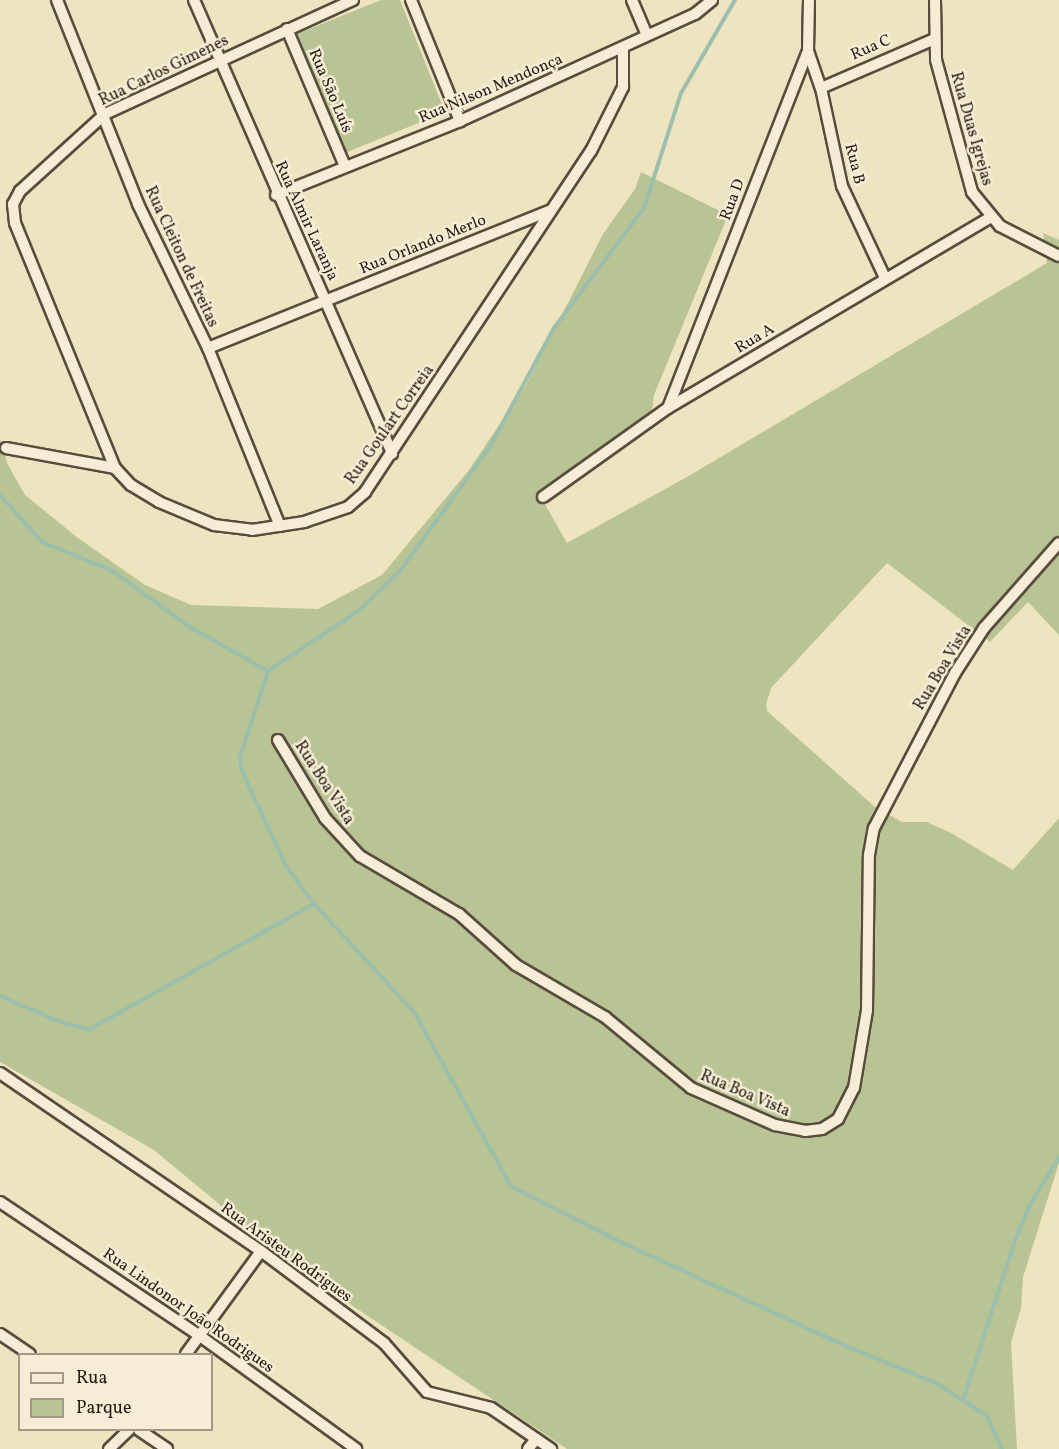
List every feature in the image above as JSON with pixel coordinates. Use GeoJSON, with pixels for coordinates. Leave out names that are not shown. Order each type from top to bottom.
{"type":"FeatureCollection","features":[{"type":"Feature","properties":{"kind":"street","name":"Rua Cleiton de Freitas"},"geometry":{"type":"LineString","coordinates":[[57,0],[105,114],[138,204],[208,348],[280,526]]}},
{"type":"Feature","properties":{"kind":"street","name":"Rua Almir Laranja"},"geometry":{"type":"LineString","coordinates":[[194,0],[276,195],[327,300],[392,454]]}},
{"type":"Feature","properties":{"kind":"street"},"geometry":{"type":"LineString","coordinates":[[411,0],[460,121]]}},
{"type":"Feature","properties":{"kind":"street"},"geometry":{"type":"LineString","coordinates":[[632,0],[647,35]]}},
{"type":"Feature","properties":{"kind":"street","name":"Rua Nilson Mendonça"},"geometry":{"type":"LineString","coordinates":[[276,195],[460,121],[695,14],[712,0]]}},
{"type":"Feature","properties":{"kind":"street","name":"Rua D"},"geometry":{"type":"LineString","coordinates":[[668,408],[808,51],[809,0]]}},
{"type":"Feature","properties":{"kind":"street","name":"Rua Duas Igrejas"},"geometry":{"type":"LineString","coordinates":[[935,0],[934,39],[940,77],[966,175],[989,218]]}},
{"type":"Feature","properties":{"kind":"street","name":"Rua Carlos Gimenes"},"geometry":{"type":"LineString","coordinates":[[13,204],[20,191],[105,114],[348,1]]}},
{"type":"Feature","properties":{"kind":"street","name":"Rua São Luís"},"geometry":{"type":"LineString","coordinates":[[287,28],[345,166]]}},
{"type":"Feature","properties":{"kind":"street","name":"Rua C"},"geometry":{"type":"LineString","coordinates":[[821,88],[934,39]]}},
{"type":"Feature","properties":{"kind":"street","name":"Rua Goulart Correia"},"geometry":{"type":"LineString","coordinates":[[13,204],[15,223],[115,468],[130,485],[186,515],[235,529],[280,526],[348,507],[365,492],[549,211],[591,151],[620,94],[624,75],[623,48]]}},
{"type":"Feature","properties":{"kind":"street","name":"Rua B"},"geometry":{"type":"LineString","coordinates":[[808,51],[821,88],[846,195],[885,279]]}},
{"type":"Feature","properties":{"kind":"street","name":"Rua Orlando Merlo"},"geometry":{"type":"LineString","coordinates":[[208,348],[549,211]]}},
{"type":"Feature","properties":{"kind":"street"},"geometry":{"type":"LineString","coordinates":[[989,218],[1059,256]]}},
{"type":"Feature","properties":{"kind":"street","name":"Rua A"},"geometry":{"type":"LineString","coordinates":[[543,497],[668,408],[989,218]]}},
{"type":"Feature","properties":{"kind":"street"},"geometry":{"type":"LineString","coordinates":[[6,448],[115,468]]}},
{"type":"Feature","properties":{"kind":"street","name":"Rua Boa Vista"},"geometry":{"type":"LineString","coordinates":[[278,740],[320,811],[360,856],[459,914],[516,965],[605,1017],[691,1088],[775,1125],[805,1131],[822,1129],[838,1119],[856,1077],[867,1010],[869,855],[874,828],[955,673],[984,628],[1059,543]]}},
{"type":"Feature","properties":{"kind":"street","name":"Rua Aristeu Rodrigues"},"geometry":{"type":"LineString","coordinates":[[0,1073],[261,1251],[384,1343],[427,1392],[491,1408],[551,1449]]}},
{"type":"Feature","properties":{"kind":"street","name":"Rua Lindonor João Rodrigues"},"geometry":{"type":"LineString","coordinates":[[0,1202],[200,1336],[356,1449]]}},
{"type":"Feature","properties":{"kind":"street"},"geometry":{"type":"LineString","coordinates":[[187,1353],[261,1251]]}},
{"type":"Feature","properties":{"kind":"street"},"geometry":{"type":"LineString","coordinates":[[0,1334],[28,1353]]}},
{"type":"Feature","properties":{"kind":"street"},"geometry":{"type":"LineString","coordinates":[[109,1449],[121,1445],[128,1431]]}},
{"type":"Feature","properties":{"kind":"street"},"geometry":{"type":"LineString","coordinates":[[140,1431],[167,1449]]}},
{"type":"Feature","properties":{"kind":"street"},"geometry":{"type":"LineString","coordinates":[[528,1449],[536,1439]]}},
{"type":"Feature","properties":{"kind":"green space"},"geometry":{"type":"Polygon","coordinates":[[[381,0],[400,0],[445,112],[345,153],[297,34],[381,0]]]}},
{"type":"Feature","properties":{"kind":"green space"},"geometry":{"type":"Polygon","coordinates":[[[641,172],[728,215],[654,395],[652,411],[538,492],[567,543],[687,477],[1047,263],[1043,233],[1059,240],[1059,635],[1028,602],[990,642],[887,563],[771,688],[766,705],[767,711],[875,807],[902,822],[927,822],[951,833],[1013,870],[1059,818],[1059,1163],[1023,1277],[1021,1308],[1011,1343],[1017,1449],[567,1449],[296,1268],[154,1150],[0,1062],[0,439],[8,465],[25,495],[78,538],[145,585],[191,605],[318,609],[382,575],[469,470],[526,385],[603,234],[635,189],[641,172]]]}},
{"type":"Feature","properties":{"kind":"waterway"},"geometry":{"type":"LineString","coordinates":[[735,0],[681,93],[644,208],[554,328],[489,448],[400,571],[357,612],[268,671],[240,757],[241,769],[286,866],[314,904],[414,1012],[511,1186],[612,1238],[839,1343],[938,1384],[987,1416],[1002,1449]]}},
{"type":"Feature","properties":{"kind":"waterway"},"geometry":{"type":"LineString","coordinates":[[0,495],[42,542],[113,571],[188,626],[268,671]]}},
{"type":"Feature","properties":{"kind":"waterway"},"geometry":{"type":"LineString","coordinates":[[0,996],[63,1023],[90,1029],[314,904]]}},
{"type":"Feature","properties":{"kind":"waterway"},"geometry":{"type":"LineString","coordinates":[[963,1400],[1015,1241],[1029,1206],[1059,1158]]}}]}
